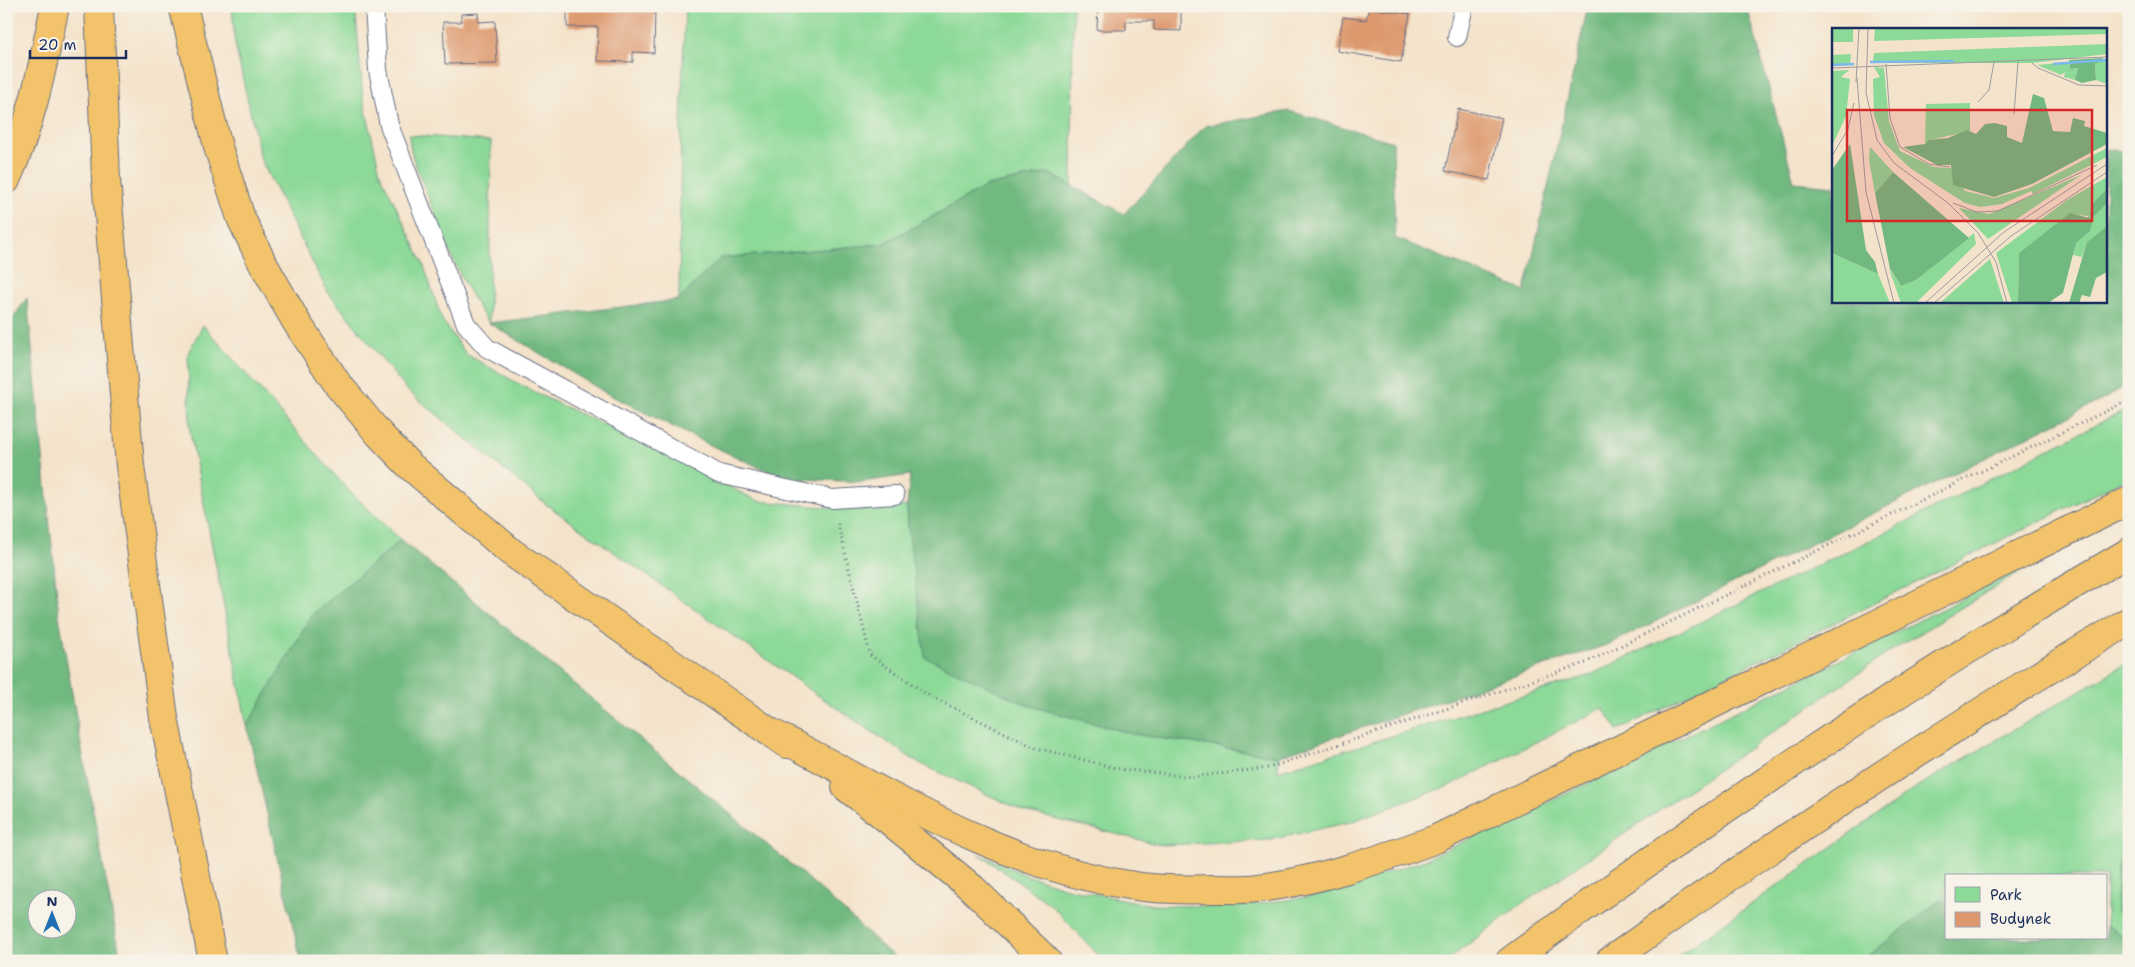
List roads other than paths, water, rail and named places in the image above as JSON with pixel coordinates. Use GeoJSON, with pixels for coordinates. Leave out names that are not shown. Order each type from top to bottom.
{"type":"FeatureCollection","features":[{"type":"Feature","properties":{"kind":"highway"},"geometry":{"type":"LineString","coordinates":[[6,180],[13,166],[40,78],[55,6]]}},
{"type":"Feature","properties":{"kind":"highway"},"geometry":{"type":"LineString","coordinates":[[99,6],[106,179],[130,466],[164,718],[213,961]]}},
{"type":"Feature","properties":{"kind":"highway"},"geometry":{"type":"LineString","coordinates":[[183,6],[218,148],[241,218],[262,262],[297,323],[337,383],[379,434],[409,465],[511,552],[772,733],[880,812],[964,882],[1047,961]]}},
{"type":"Feature","properties":{"kind":"highway"},"geometry":{"type":"LineString","coordinates":[[772,733],[949,825],[1006,850],[1071,872],[1130,885],[1195,890],[1257,888],[1314,878],[1375,862],[1436,839],[2129,501]]}},
{"type":"Feature","properties":{"kind":"highway"},"geometry":{"type":"LineString","coordinates":[[1510,961],[1630,874],[1856,720],[2129,552]]}},
{"type":"Feature","properties":{"kind":"highway"},"geometry":{"type":"LineString","coordinates":[[1610,961],[1797,831],[2023,684],[2129,621]]}},
{"type":"Feature","properties":{"kind":"lane"},"geometry":{"type":"LineString","coordinates":[[374,6],[378,70],[390,125],[466,324],[487,348],[719,474],[832,499],[896,496]]}},
{"type":"Feature","properties":{"kind":"lane"},"geometry":{"type":"LineString","coordinates":[[1457,37],[1464,6]]}}]}
